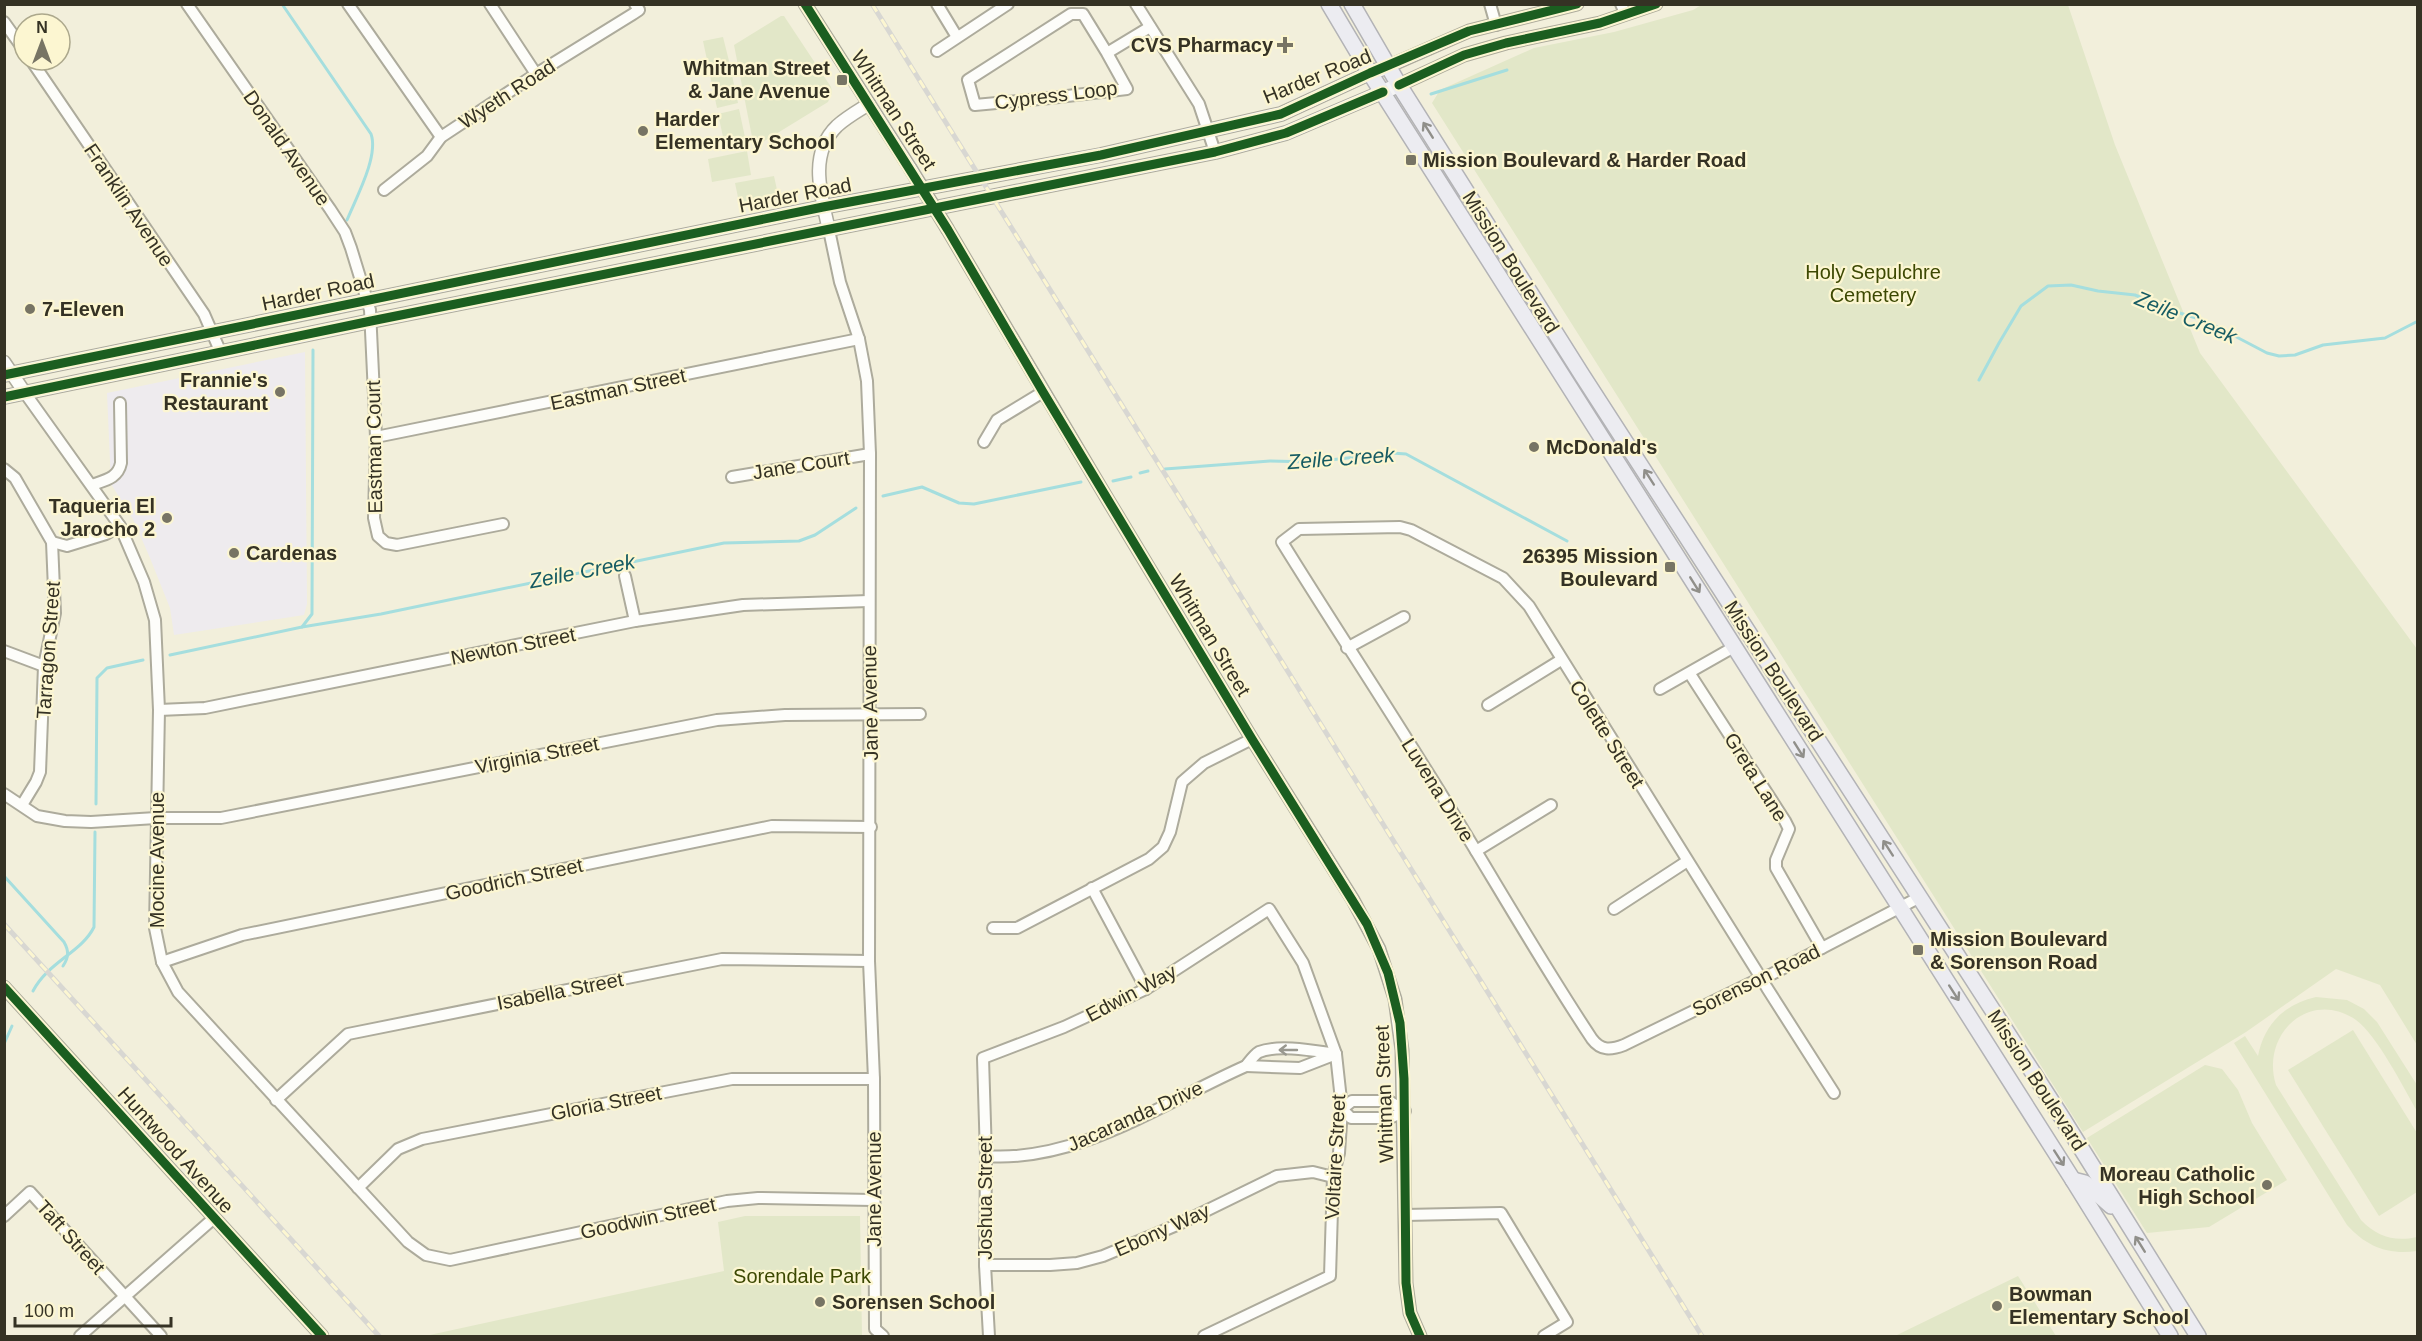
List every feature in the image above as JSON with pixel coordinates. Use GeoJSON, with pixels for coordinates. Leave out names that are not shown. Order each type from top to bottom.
{"type":"FeatureCollection","features":[{"type":"Feature","properties":{"kind":"main road","name":"Mission Boulevard"},"geometry":{"type":"LineString","coordinates":[[1329,4],[1370,73],[2170,1336]]}},
{"type":"Feature","properties":{"kind":"main road","name":"Mission Boulevard"},"geometry":{"type":"LineString","coordinates":[[1353,4],[1399,85],[1582,375],[1920,897],[2198,1336]]}},
{"type":"Feature","properties":{"kind":"main road","name":"Harder Road"},"geometry":{"type":"LineString","coordinates":[[7,370],[212,333],[824,207],[1101,155],[1281,114],[1389,66]]}},
{"type":"Feature","properties":{"kind":"main road","name":"Harder Road"},"geometry":{"type":"LineString","coordinates":[[4,397],[1215,152],[1286,133],[1399,85]]}},
{"type":"Feature","properties":{"kind":"main road"},"geometry":{"type":"LineString","coordinates":[[1563,376],[1574,379],[1595,412],[1616,426]]}},
{"type":"Feature","properties":{"kind":"main road"},"geometry":{"type":"LineString","coordinates":[[2073,1180],[2085,1183],[2124,1218]]}},
{"type":"Feature","properties":{"kind":"street","name":"Donald Avenue"},"geometry":{"type":"LineString","coordinates":[[187,4],[338,220],[351,248],[366,301]]}},
{"type":"Feature","properties":{"kind":"street"},"geometry":{"type":"LineString","coordinates":[[348,4],[441,137]]}},
{"type":"Feature","properties":{"kind":"street"},"geometry":{"type":"LineString","coordinates":[[490,4],[536,74]]}},
{"type":"Feature","properties":{"kind":"street","name":"Whitman Street"},"geometry":{"type":"LineString","coordinates":[[805,4],[948,230],[1252,739],[1353,900],[1379,949],[1400,1023],[1405,1111],[1407,1298],[1420,1336]]}},
{"type":"Feature","properties":{"kind":"street"},"geometry":{"type":"LineString","coordinates":[[937,4],[957,38]]}},
{"type":"Feature","properties":{"kind":"street"},"geometry":{"type":"LineString","coordinates":[[937,51],[1008,4]]}},
{"type":"Feature","properties":{"kind":"street"},"geometry":{"type":"LineString","coordinates":[[1136,4],[1199,104],[1215,152]]}},
{"type":"Feature","properties":{"kind":"street"},"geometry":{"type":"LineString","coordinates":[[1490,4],[1496,25]]}},
{"type":"Feature","properties":{"kind":"street","name":"Harder Road"},"geometry":{"type":"LineString","coordinates":[[1389,66],[1460,34],[1577,4]]}},
{"type":"Feature","properties":{"kind":"street","name":"Harder Road"},"geometry":{"type":"LineString","coordinates":[[1399,85],[1464,55],[1506,43],[1600,23],[1623,9],[1656,4]]}},
{"type":"Feature","properties":{"kind":"street","name":"Wyeth Road"},"geometry":{"type":"LineString","coordinates":[[384,190],[427,156],[441,137],[637,7]]}},
{"type":"Feature","properties":{"kind":"street","name":"Cypress Loop"},"geometry":{"type":"LineString","coordinates":[[1080,9],[1107,52],[1127,88],[975,105],[968,80],[1080,9]]}},
{"type":"Feature","properties":{"kind":"street","name":"Cypress Loop"},"geometry":{"type":"LineString","coordinates":[[1107,52],[1150,27]]}},
{"type":"Feature","properties":{"kind":"street","name":"Franklin Avenue"},"geometry":{"type":"LineString","coordinates":[[39,72],[204,314],[221,353]]}},
{"type":"Feature","properties":{"kind":"street","name":"Jane Avenue"},"geometry":{"type":"LineString","coordinates":[[868,104],[838,125],[822,148],[819,171],[840,282],[859,339],[867,381],[870,454],[869,961],[874,1079],[873,1200],[879,1333]]}},
{"type":"Feature","properties":{"kind":"street","name":"Eastman Court"},"geometry":{"type":"LineString","coordinates":[[366,301],[371,321],[376,437],[374,518],[378,536],[386,543],[397,544],[503,524]]}},
{"type":"Feature","properties":{"kind":"street","name":"Eastman Street"},"geometry":{"type":"LineString","coordinates":[[376,437],[859,339]]}},
{"type":"Feature","properties":{"kind":"street"},"geometry":{"type":"LineString","coordinates":[[7,370],[25,393]]}},
{"type":"Feature","properties":{"kind":"street"},"geometry":{"type":"LineString","coordinates":[[984,442],[997,420],[1043,392]]}},
{"type":"Feature","properties":{"kind":"street","name":"Mocine Avenue"},"geometry":{"type":"LineString","coordinates":[[25,393],[120,526],[144,582],[155,620],[159,710],[155,928],[162,962],[177,992],[408,1242],[426,1255]]}},
{"type":"Feature","properties":{"kind":"street"},"geometry":{"type":"LineString","coordinates":[[92,485],[115,476],[119,471],[121,463],[120,403]]}},
{"type":"Feature","properties":{"kind":"street","name":"Jane Court"},"geometry":{"type":"LineString","coordinates":[[732,477],[870,454]]}},
{"type":"Feature","properties":{"kind":"street","name":"Tarragon Street"},"geometry":{"type":"LineString","coordinates":[[4,469],[15,478],[52,542],[55,613],[44,666],[40,772],[22,806]]}},
{"type":"Feature","properties":{"kind":"street"},"geometry":{"type":"LineString","coordinates":[[52,542],[67,546],[106,534],[120,526]]}},
{"type":"Feature","properties":{"kind":"street","name":"Colette Street"},"geometry":{"type":"LineString","coordinates":[[1282,542],[1299,529],[1390,526],[1411,530],[1503,578],[1529,606],[1686,862],[1834,1093]]}},
{"type":"Feature","properties":{"kind":"street","name":"Luvena Drive"},"geometry":{"type":"LineString","coordinates":[[1282,542],[1476,850],[1551,977],[1592,1039]]}},
{"type":"Feature","properties":{"kind":"street"},"geometry":{"type":"LineString","coordinates":[[625,576],[635,621]]}},
{"type":"Feature","properties":{"kind":"street","name":"Newton Street"},"geometry":{"type":"LineString","coordinates":[[159,710],[205,708],[635,621],[743,605],[869,600]]}},
{"type":"Feature","properties":{"kind":"street"},"geometry":{"type":"LineString","coordinates":[[1347,648],[1404,617]]}},
{"type":"Feature","properties":{"kind":"street"},"geometry":{"type":"LineString","coordinates":[[1660,689],[1734,647]]}},
{"type":"Feature","properties":{"kind":"street"},"geometry":{"type":"LineString","coordinates":[[4,651],[44,666]]}},
{"type":"Feature","properties":{"kind":"street"},"geometry":{"type":"LineString","coordinates":[[1488,705],[1561,660]]}},
{"type":"Feature","properties":{"kind":"street","name":"Greta Lane"},"geometry":{"type":"LineString","coordinates":[[1690,674],[1789,829],[1776,860],[1776,868],[1822,948]]}},
{"type":"Feature","properties":{"kind":"street","name":"Virginia Street"},"geometry":{"type":"LineString","coordinates":[[4,794],[37,816],[91,822],[156,818],[221,818],[717,720],[785,715],[920,714]]}},
{"type":"Feature","properties":{"kind":"street"},"geometry":{"type":"LineString","coordinates":[[993,928],[1017,928],[1149,859],[1163,847],[1170,832],[1182,782],[1204,763],[1252,739]]}},
{"type":"Feature","properties":{"kind":"street"},"geometry":{"type":"LineString","coordinates":[[1476,850],[1551,805]]}},
{"type":"Feature","properties":{"kind":"street","name":"Goodrich Street"},"geometry":{"type":"LineString","coordinates":[[162,962],[242,935],[772,826],[871,826]]}},
{"type":"Feature","properties":{"kind":"street"},"geometry":{"type":"LineString","coordinates":[[1614,909],[1686,862]]}},
{"type":"Feature","properties":{"kind":"street"},"geometry":{"type":"LineString","coordinates":[[1092,888],[1146,989]]}},
{"type":"Feature","properties":{"kind":"street","name":"Sorenson Road"},"geometry":{"type":"LineString","coordinates":[[1592,1039],[1599,1046],[1614,1049],[1822,948],[1920,897]]}},
{"type":"Feature","properties":{"kind":"street","name":"Edwin Way"},"geometry":{"type":"LineString","coordinates":[[983,1058],[1064,1027],[1146,989],[1269,909]]}},
{"type":"Feature","properties":{"kind":"street","name":"Voltaire Street"},"geometry":{"type":"LineString","coordinates":[[1204,1336],[1330,1276],[1333,1177],[1339,1153],[1342,1109],[1336,1054],[1303,963],[1269,909]]}},
{"type":"Feature","properties":{"kind":"street","name":"Isabella Street"},"geometry":{"type":"LineString","coordinates":[[276,1100],[348,1034],[722,959],[869,961]]}},
{"type":"Feature","properties":{"kind":"street","name":"Huntwood Avenue"},"geometry":{"type":"LineString","coordinates":[[4,987],[322,1336]]}},
{"type":"Feature","properties":{"kind":"street","name":"Jacaranda Drive"},"geometry":{"type":"LineString","coordinates":[[986,1156],[1011,1158],[1041,1154],[1067,1148],[1099,1136],[1246,1066],[1257,1053],[1269,1050],[1310,1050],[1336,1054]]}},
{"type":"Feature","properties":{"kind":"street","name":"Jacaranda Drive"},"geometry":{"type":"LineString","coordinates":[[1246,1066],[1300,1068],[1336,1054]]}},
{"type":"Feature","properties":{"kind":"street","name":"Joshua Street"},"geometry":{"type":"LineString","coordinates":[[983,1058],[989,1336]]}},
{"type":"Feature","properties":{"kind":"street","name":"Gloria Street"},"geometry":{"type":"LineString","coordinates":[[358,1188],[398,1149],[422,1138],[732,1079],[874,1079]]}},
{"type":"Feature","properties":{"kind":"street"},"geometry":{"type":"LineString","coordinates":[[1352,1101],[1389,1101],[1405,1111],[1390,1118],[1351,1118],[1342,1109],[1352,1101]]}},
{"type":"Feature","properties":{"kind":"street","name":"Ebony Way"},"geometry":{"type":"LineString","coordinates":[[986,1265],[1077,1263],[1104,1256],[1177,1225],[1277,1176],[1313,1172],[1333,1177]]}},
{"type":"Feature","properties":{"kind":"street","name":"Taft Street"},"geometry":{"type":"LineString","coordinates":[[4,1216],[30,1192],[161,1336]]}},
{"type":"Feature","properties":{"kind":"street","name":"Goodwin Street"},"geometry":{"type":"LineString","coordinates":[[426,1255],[450,1260],[727,1201],[758,1198],[873,1200]]}},
{"type":"Feature","properties":{"kind":"street"},"geometry":{"type":"LineString","coordinates":[[1405,1215],[1501,1213],[1567,1322],[1544,1336]]}},
{"type":"Feature","properties":{"kind":"street"},"geometry":{"type":"LineString","coordinates":[[80,1336],[126,1298],[214,1218]]}},
{"type":"Feature","properties":{"kind":"shaded area"},"geometry":{"type":"Polygon","coordinates":[[[305,352],[307,604],[304,615],[174,635],[170,608],[150,558],[133,519],[111,484],[107,393],[305,352]]]}},
{"type":"Feature","properties":{"kind":"green space","name":"Holy Sepulchre Cemetery"},"geometry":{"type":"Polygon","coordinates":[[[1703,4],[2068,5],[2115,145],[2200,353],[2417,649],[2417,1045],[2380,985],[2336,969],[2246,1032],[2083,1132],[1432,103],[1440,90],[1534,48],[1614,32],[1693,10],[1703,4]]]}},
{"type":"Feature","properties":{"kind":"green space"},"geometry":{"type":"Polygon","coordinates":[[[784,16],[831,87],[832,93],[828,102],[758,145],[753,142],[734,45],[784,16]]]}},
{"type":"Feature","properties":{"kind":"green space"},"geometry":{"type":"Polygon","coordinates":[[[723,37],[731,69],[710,74],[703,41],[723,37]]]}},
{"type":"Feature","properties":{"kind":"green space"},"geometry":{"type":"Polygon","coordinates":[[[731,71],[738,103],[717,108],[710,75],[731,71]]]}},
{"type":"Feature","properties":{"kind":"green space"},"geometry":{"type":"Polygon","coordinates":[[[739,109],[746,142],[725,146],[718,114],[739,109]]]}},
{"type":"Feature","properties":{"kind":"green space"},"geometry":{"type":"Polygon","coordinates":[[[747,151],[751,175],[712,182],[708,159],[747,151]]]}},
{"type":"Feature","properties":{"kind":"green space"},"geometry":{"type":"Polygon","coordinates":[[[774,176],[779,199],[740,207],[735,183],[774,176]]]}},
{"type":"Feature","properties":{"kind":"green space"},"geometry":{"type":"Polygon","coordinates":[[[2316,997],[2347,1000],[2364,1009],[2377,1022],[2417,1085],[2417,1111],[2372,1037],[2356,1020],[2339,1012],[2322,1009],[2306,1013],[2293,1021],[2282,1034],[2275,1049],[2273,1066],[2276,1085],[2361,1220],[2373,1231],[2387,1237],[2401,1239],[2417,1237],[2417,1251],[2397,1252],[2379,1248],[2362,1239],[2347,1225],[2234,1043],[2245,1036],[2258,1056],[2265,1035],[2277,1018],[2294,1005],[2316,997]]]}},
{"type":"Feature","properties":{"kind":"green space"},"geometry":{"type":"Polygon","coordinates":[[[2353,1030],[2417,1133],[2417,1192],[2379,1216],[2288,1070],[2353,1030]]]}},
{"type":"Feature","properties":{"kind":"green space"},"geometry":{"type":"Polygon","coordinates":[[[2205,1065],[2222,1069],[2238,1090],[2252,1123],[2287,1180],[2209,1227],[2147,1233],[2087,1138],[2205,1065]]]}},
{"type":"Feature","properties":{"kind":"green space","name":"Sorendale Park"},"geometry":{"type":"Polygon","coordinates":[[[745,1216],[860,1216],[862,1336],[425,1336],[724,1271],[718,1222],[745,1216]]]}},
{"type":"Feature","properties":{"kind":"green space","name":"Bowman Elementary School"},"geometry":{"type":"Polygon","coordinates":[[[2018,1276],[2056,1336],[1895,1336],[2018,1276]]]}},
{"type":"Feature","properties":{"kind":"waterway"},"geometry":{"type":"LineString","coordinates":[[282,4],[371,134],[373,143],[369,165],[347,220]]}},
{"type":"Feature","properties":{"kind":"waterway"},"geometry":{"type":"LineString","coordinates":[[1431,94],[1507,70]]}},
{"type":"Feature","properties":{"kind":"waterway","name":"Zeile Creek"},"geometry":{"type":"LineString","coordinates":[[1979,380],[2021,306],[2048,286],[2071,285],[2135,295],[2173,311],[2206,321],[2267,353],[2279,356],[2295,355],[2323,345],[2385,338],[2418,321]]}},
{"type":"Feature","properties":{"kind":"waterway","name":"Zeile Creek"},"geometry":{"type":"LineString","coordinates":[[170,655],[302,627],[312,614],[313,350]]}},
{"type":"Feature","properties":{"kind":"waterway","name":"Zeile Creek"},"geometry":{"type":"LineString","coordinates":[[1165,469],[1270,461],[1312,462],[1392,453],[1406,454],[1567,541]]}},
{"type":"Feature","properties":{"kind":"waterway","name":"Zeile Creek"},"geometry":{"type":"LineString","coordinates":[[1140,473],[1148,471]]}},
{"type":"Feature","properties":{"kind":"waterway","name":"Zeile Creek"},"geometry":{"type":"LineString","coordinates":[[1113,481],[1131,477]]}},
{"type":"Feature","properties":{"kind":"waterway","name":"Zeile Creek"},"geometry":{"type":"LineString","coordinates":[[883,496],[922,487],[959,503],[974,504],[1081,482]]}},
{"type":"Feature","properties":{"kind":"waterway","name":"Zeile Creek"},"geometry":{"type":"LineString","coordinates":[[302,627],[381,614],[724,543],[799,541],[815,535],[856,508]]}},
{"type":"Feature","properties":{"kind":"waterway","name":"Zeile Creek"},"geometry":{"type":"LineString","coordinates":[[96,804],[97,678],[107,668],[143,660]]}},
{"type":"Feature","properties":{"kind":"waterway","name":"Zeile Creek"},"geometry":{"type":"LineString","coordinates":[[33,991],[47,972],[82,943],[94,927],[95,832]]}},
{"type":"Feature","properties":{"kind":"waterway"},"geometry":{"type":"LineString","coordinates":[[4,876],[64,942],[68,954],[63,966]]}},
{"type":"Feature","properties":{"kind":"waterway"},"geometry":{"type":"LineString","coordinates":[[4,1044],[12,1026]]}},
{"type":"Feature","properties":{"kind":"railway"},"geometry":{"type":"LineString","coordinates":[[872,4],[1702,1336]]}},
{"type":"Feature","properties":{"kind":"railway"},"geometry":{"type":"LineString","coordinates":[[4,924],[379,1336]]}},
{"type":"Feature","properties":{"kind":"cycle path"},"geometry":{"type":"LineString","coordinates":[[805,4],[948,230],[1252,739],[1367,924],[1388,973],[1400,1023],[1404,1079],[1406,1283],[1410,1313],[1420,1336]]}},
{"type":"Feature","properties":{"kind":"cycle path"},"geometry":{"type":"LineString","coordinates":[[4,375],[823,207],[1101,155],[1281,114],[1469,31],[1577,4]]}},
{"type":"Feature","properties":{"kind":"cycle path"},"geometry":{"type":"LineString","coordinates":[[1399,85],[1464,55],[1506,43],[1600,23],[1656,4]]}},
{"type":"Feature","properties":{"kind":"cycle path"},"geometry":{"type":"LineString","coordinates":[[4,397],[1215,152],[1286,133],[1383,92]]}},
{"type":"Feature","properties":{"kind":"cycle path"},"geometry":{"type":"LineString","coordinates":[[4,987],[322,1336]]}},
{"type":"Feature","properties":{"kind":"place","name":"CVS Pharmacy"},"geometry":{"type":"Point","coordinates":[1285,45]}},
{"type":"Feature","properties":{"kind":"place","name":"Whitman Street & Jane Avenue"},"geometry":{"type":"Point","coordinates":[842,80]}},
{"type":"Feature","properties":{"kind":"place","name":"Harder Elementary School"},"geometry":{"type":"Point","coordinates":[643,131]}},
{"type":"Feature","properties":{"kind":"place","name":"Mission Boulevard & Harder Road"},"geometry":{"type":"Point","coordinates":[1411,160]}},
{"type":"Feature","properties":{"kind":"place","name":"7-Eleven"},"geometry":{"type":"Point","coordinates":[30,309]}},
{"type":"Feature","properties":{"kind":"place","name":"Frannie's Restaurant"},"geometry":{"type":"Point","coordinates":[280,392]}},
{"type":"Feature","properties":{"kind":"place","name":"McDonald's"},"geometry":{"type":"Point","coordinates":[1534,447]}},
{"type":"Feature","properties":{"kind":"place","name":"Taqueria El Jarocho 2"},"geometry":{"type":"Point","coordinates":[167,518]}},
{"type":"Feature","properties":{"kind":"place","name":"Cardenas"},"geometry":{"type":"Point","coordinates":[234,553]}},
{"type":"Feature","properties":{"kind":"place","name":"26395 Mission Boulevard"},"geometry":{"type":"Point","coordinates":[1670,567]}},
{"type":"Feature","properties":{"kind":"place","name":"Mission Boulevard & Sorenson Road"},"geometry":{"type":"Point","coordinates":[1918,950]}},
{"type":"Feature","properties":{"kind":"place","name":"Moreau Catholic High School"},"geometry":{"type":"Point","coordinates":[2267,1185]}},
{"type":"Feature","properties":{"kind":"place","name":"Sorensen School"},"geometry":{"type":"Point","coordinates":[820,1302]}},
{"type":"Feature","properties":{"kind":"place","name":"Bowman Elementary School"},"geometry":{"type":"Point","coordinates":[1997,1306]}}]}
